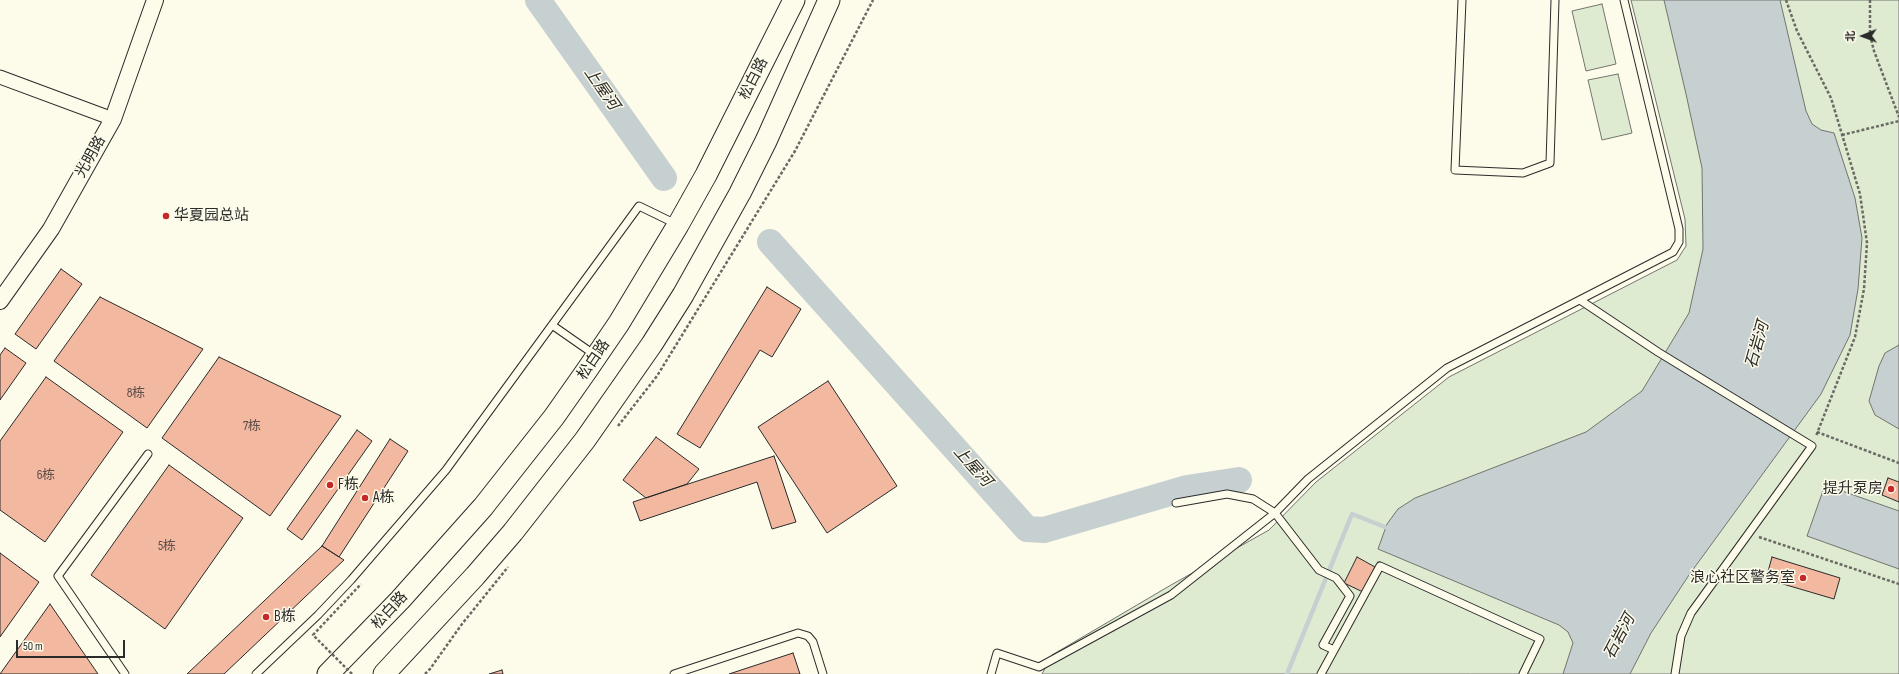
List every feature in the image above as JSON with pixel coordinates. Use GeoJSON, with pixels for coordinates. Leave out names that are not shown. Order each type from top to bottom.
{"type":"FeatureCollection","features":[{"type":"Feature","properties":{"kind":"main road","name":"松白路"},"geometry":{"type":"LineString","coordinates":[[328,674],[400,600],[483,507],[554,417],[597,356],[649,274],[706,175],[794,0]]}},
{"type":"Feature","properties":{"kind":"main road"},"geometry":{"type":"LineString","coordinates":[[384,674],[475,576],[518,526],[585,440],[652,344],[690,282],[740,193],[766,141],[829,0]]}},
{"type":"Feature","properties":{"kind":"street","name":"光明路"},"geometry":{"type":"LineString","coordinates":[[0,301],[51,229],[113,119],[155,0]]}},
{"type":"Feature","properties":{"kind":"street"},"geometry":{"type":"LineString","coordinates":[[0,77],[113,119]]}},
{"type":"Feature","properties":{"kind":"lane"},"geometry":{"type":"LineString","coordinates":[[1462,0],[1455,170],[1523,173],[1550,163],[1555,0]]}},
{"type":"Feature","properties":{"kind":"lane"},"geometry":{"type":"LineString","coordinates":[[991,674],[997,653],[1039,667],[1171,595],[1274,513],[1308,479],[1447,368],[1668,256],[1678,247],[1680,229],[1624,0]]}},
{"type":"Feature","properties":{"kind":"lane"},"geometry":{"type":"LineString","coordinates":[[256,674],[318,615],[351,580],[446,470],[639,206],[678,225]]}},
{"type":"Feature","properties":{"kind":"lane"},"geometry":{"type":"LineString","coordinates":[[1580,300],[1658,352],[1812,446],[1690,613],[1681,636],[1675,674]]}},
{"type":"Feature","properties":{"kind":"lane"},"geometry":{"type":"LineString","coordinates":[[552,325],[597,356]]}},
{"type":"Feature","properties":{"kind":"lane"},"geometry":{"type":"LineString","coordinates":[[125,674],[58,576],[148,454]]}},
{"type":"Feature","properties":{"kind":"lane"},"geometry":{"type":"LineString","coordinates":[[1176,503],[1227,494],[1253,499],[1274,513],[1319,570],[1336,578],[1350,596],[1323,645],[1334,650]]}},
{"type":"Feature","properties":{"kind":"lane"},"geometry":{"type":"LineString","coordinates":[[1321,674],[1380,566],[1540,639],[1522,674]]}},
{"type":"Feature","properties":{"kind":"lane"},"geometry":{"type":"LineString","coordinates":[[674,674],[798,633],[808,636],[813,642],[823,674]]}},
{"type":"Feature","properties":{"kind":"path"},"geometry":{"type":"LineString","coordinates":[[1786,0],[1797,31],[1831,98],[1860,194],[1867,243],[1864,289],[1855,337],[1812,446]]}},
{"type":"Feature","properties":{"kind":"path"},"geometry":{"type":"LineString","coordinates":[[1870,0],[1870,35],[1874,51],[1899,117]]}},
{"type":"Feature","properties":{"kind":"path"},"geometry":{"type":"LineString","coordinates":[[1842,135],[1899,121]]}},
{"type":"Feature","properties":{"kind":"path"},"geometry":{"type":"LineString","coordinates":[[1817,432],[1899,463]]}},
{"type":"Feature","properties":{"kind":"path"},"geometry":{"type":"LineString","coordinates":[[1747,533],[1899,584]]}},
{"type":"Feature","properties":{"kind":"path"},"geometry":{"type":"LineString","coordinates":[[352,674],[313,635],[361,584]]}},
{"type":"Feature","properties":{"kind":"green space"},"geometry":{"type":"Polygon","coordinates":[[[1631,0],[1899,0],[1899,674],[1042,674],[1052,655],[1171,585],[1269,530],[1316,482],[1449,377],[1677,260],[1686,246],[1685,219],[1631,0]]]}},
{"type":"Feature","properties":{"kind":"green space"},"geometry":{"type":"Polygon","coordinates":[[[1602,4],[1616,64],[1586,71],[1572,11],[1602,4]]]}},
{"type":"Feature","properties":{"kind":"green space"},"geometry":{"type":"Polygon","coordinates":[[[1618,74],[1632,133],[1602,140],[1588,80],[1618,74]]]}},
{"type":"Feature","properties":{"kind":"water","name":"石岩河"},"geometry":{"type":"Polygon","coordinates":[[[1664,0],[1780,0],[1806,111],[1812,124],[1821,130],[1834,133],[1855,198],[1862,238],[1858,289],[1850,335],[1821,394],[1689,575],[1651,633],[1630,674],[1563,674],[1573,643],[1568,632],[1559,625],[1378,549],[1387,524],[1398,509],[1415,498],[1586,432],[1642,391],[1689,313],[1703,249],[1702,168],[1664,0]]]}},
{"type":"Feature","properties":{"kind":"water"},"geometry":{"type":"Polygon","coordinates":[[[1899,345],[1899,429],[1875,415],[1869,401],[1879,366],[1885,353],[1899,345]]]}},
{"type":"Feature","properties":{"kind":"water"},"geometry":{"type":"Polygon","coordinates":[[[1825,485],[1899,511],[1899,569],[1807,536],[1825,485]]]}},
{"type":"Feature","properties":{"kind":"building"},"geometry":{"type":"Polygon","coordinates":[[[61,269],[82,284],[36,349],[15,334],[61,269]]]}},
{"type":"Feature","properties":{"kind":"building"},"geometry":{"type":"Polygon","coordinates":[[[767,287],[801,309],[772,357],[760,350],[700,448],[677,434],[767,287]]]}},
{"type":"Feature","properties":{"kind":"building"},"geometry":{"type":"Polygon","coordinates":[[[100,297],[203,349],[147,428],[54,361],[100,297]]]}},
{"type":"Feature","properties":{"kind":"building"},"geometry":{"type":"Polygon","coordinates":[[[5,348],[26,363],[0,400],[0,355],[5,348]]]}},
{"type":"Feature","properties":{"kind":"building"},"geometry":{"type":"Polygon","coordinates":[[[219,357],[341,416],[270,516],[162,438],[219,357]]]}},
{"type":"Feature","properties":{"kind":"building"},"geometry":{"type":"Polygon","coordinates":[[[46,377],[123,432],[45,542],[0,510],[0,441],[46,377]]]}},
{"type":"Feature","properties":{"kind":"building"},"geometry":{"type":"Polygon","coordinates":[[[828,381],[897,486],[827,533],[758,427],[828,381]]]}},
{"type":"Feature","properties":{"kind":"building","name":"F栋"},"geometry":{"type":"Polygon","coordinates":[[[357,430],[372,441],[302,540],[287,529],[357,430]]]}},
{"type":"Feature","properties":{"kind":"building"},"geometry":{"type":"Polygon","coordinates":[[[656,437],[699,469],[687,484],[646,498],[623,480],[656,437]]]}},
{"type":"Feature","properties":{"kind":"building","name":"A栋"},"geometry":{"type":"Polygon","coordinates":[[[390,439],[408,451],[339,557],[322,546],[390,439]]]}},
{"type":"Feature","properties":{"kind":"building"},"geometry":{"type":"Polygon","coordinates":[[[774,456],[796,522],[772,529],[757,482],[640,521],[633,502],[774,456]]]}},
{"type":"Feature","properties":{"kind":"building"},"geometry":{"type":"Polygon","coordinates":[[[169,465],[243,518],[165,629],[91,575],[169,465]]]}},
{"type":"Feature","properties":{"kind":"building","name":"提升泵房"},"geometry":{"type":"Polygon","coordinates":[[[1888,478],[1899,482],[1899,502],[1882,495],[1888,478]]]}},
{"type":"Feature","properties":{"kind":"building","name":"B栋"},"geometry":{"type":"Polygon","coordinates":[[[322,546],[344,560],[224,674],[187,674],[322,546]]]}},
{"type":"Feature","properties":{"kind":"building"},"geometry":{"type":"Polygon","coordinates":[[[0,553],[39,582],[0,637],[0,553]]]}},
{"type":"Feature","properties":{"kind":"building"},"geometry":{"type":"Polygon","coordinates":[[[1357,557],[1375,567],[1363,592],[1344,583],[1357,557]]]}},
{"type":"Feature","properties":{"kind":"building","name":"浪心社区警务室"},"geometry":{"type":"Polygon","coordinates":[[[1772,557],[1840,578],[1834,599],[1766,579],[1772,557]]]}},
{"type":"Feature","properties":{"kind":"building"},"geometry":{"type":"Polygon","coordinates":[[[50,604],[98,674],[0,674],[50,604]]]}},
{"type":"Feature","properties":{"kind":"building"},"geometry":{"type":"Polygon","coordinates":[[[793,653],[800,674],[729,674],[793,653]]]}},
{"type":"Feature","properties":{"kind":"building"},"geometry":{"type":"Polygon","coordinates":[[[502,670],[503,674],[489,674],[502,670]]]}},
{"type":"Feature","properties":{"kind":"waterway","name":"上屋河"},"geometry":{"type":"LineString","coordinates":[[538,0],[664,178]]}},
{"type":"Feature","properties":{"kind":"waterway","name":"上屋河"},"geometry":{"type":"LineString","coordinates":[[770,242],[1027,529],[1044,530],[1187,488],[1239,480]]}},
{"type":"Feature","properties":{"kind":"waterway"},"geometry":{"type":"LineString","coordinates":[[1287,674],[1352,514],[1385,527]]}},
{"type":"Feature","properties":{"kind":"place","name":"华夏园总站"},"geometry":{"type":"Point","coordinates":[166,216]}},
{"type":"Feature","properties":{"kind":"place","name":"F栋"},"geometry":{"type":"Point","coordinates":[330,485]}},
{"type":"Feature","properties":{"kind":"place","name":"提升泵房"},"geometry":{"type":"Point","coordinates":[1891,489]}},
{"type":"Feature","properties":{"kind":"place","name":"A栋"},"geometry":{"type":"Point","coordinates":[365,498]}},
{"type":"Feature","properties":{"kind":"place","name":"浪心社区警务室"},"geometry":{"type":"Point","coordinates":[1803,578]}},
{"type":"Feature","properties":{"kind":"place","name":"B栋"},"geometry":{"type":"Point","coordinates":[266,617]}}]}
